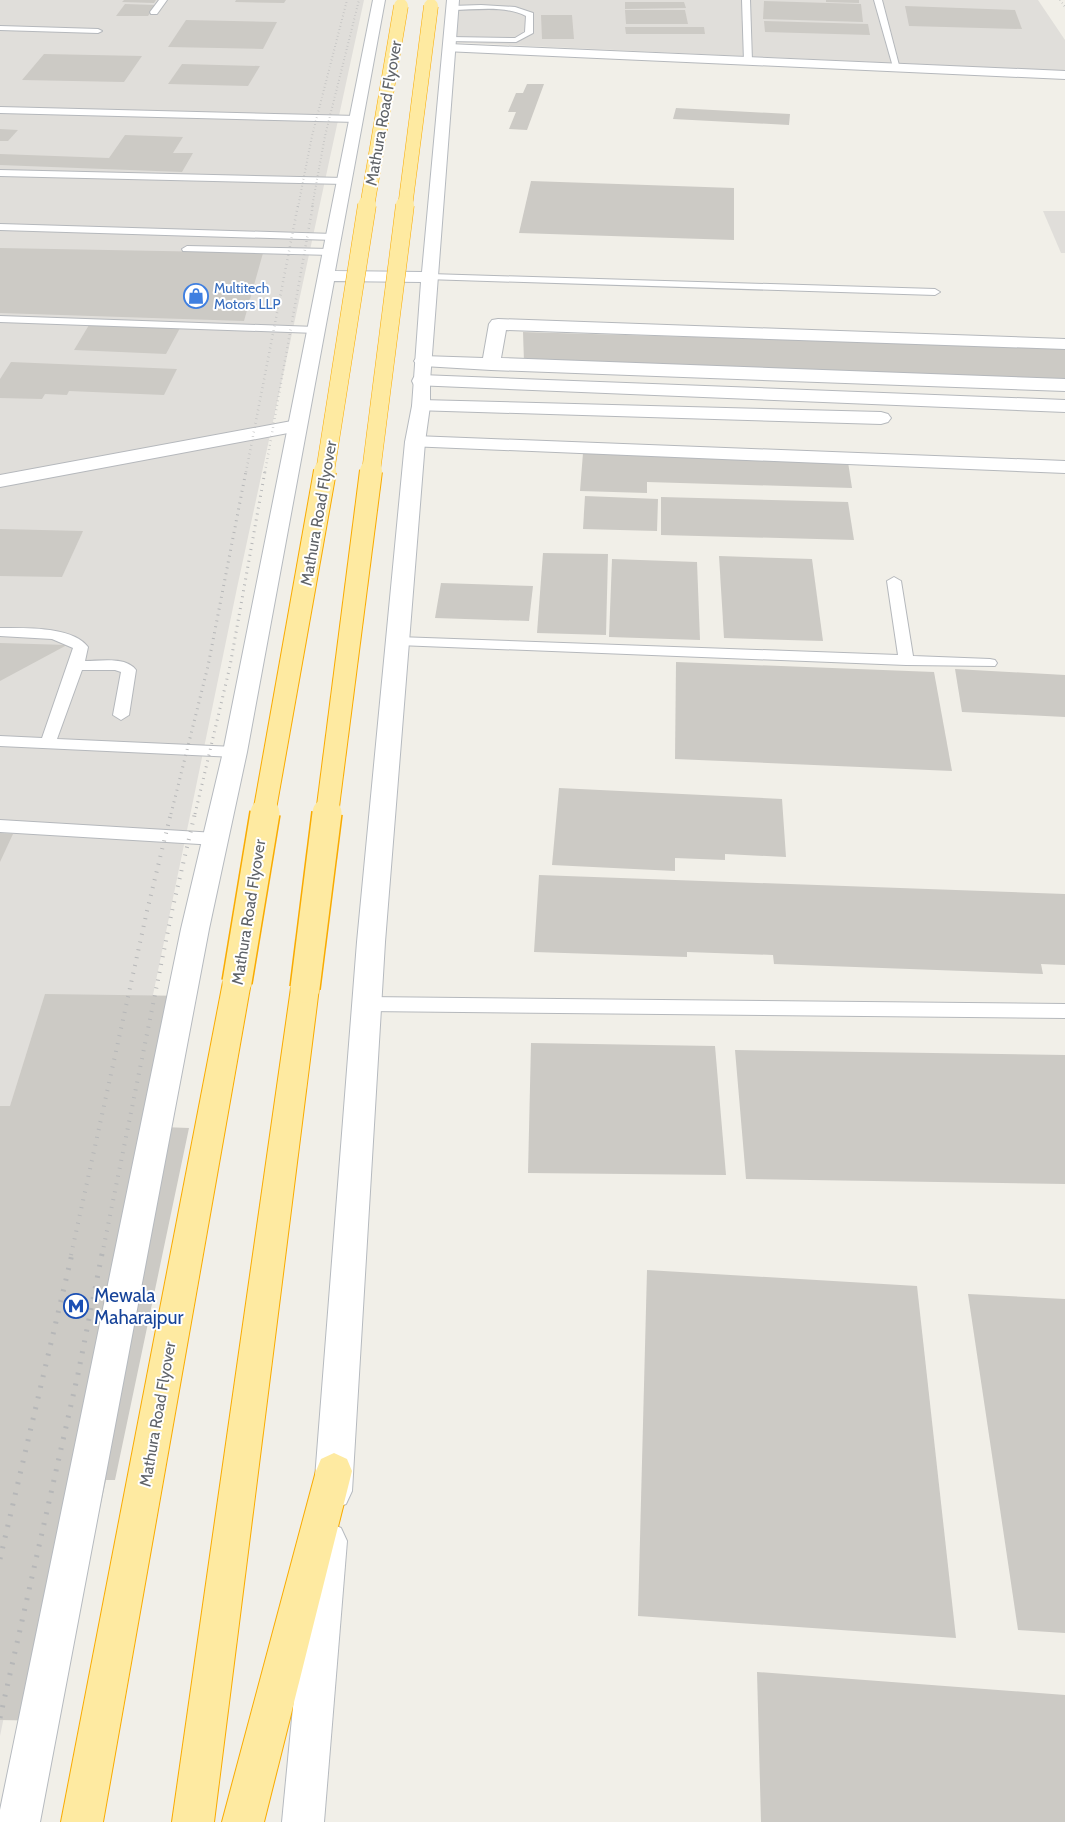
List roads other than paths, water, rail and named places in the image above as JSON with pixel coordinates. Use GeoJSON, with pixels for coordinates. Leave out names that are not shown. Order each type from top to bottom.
{"type":"FeatureCollection","features":[{"type":"Feature","properties":{"kind":"highway","name":"Mathura Road Flyover"},"geometry":{"type":"LineString","coordinates":[[82,1822],[237,982],[274,755],[334,422],[380,119],[401,0]]}},
{"type":"Feature","properties":{"kind":"highway","name":"Mathura Road Flyover"},"geometry":{"type":"LineString","coordinates":[[193,1822],[305,988],[446,2]]}},
{"type":"Feature","properties":{"kind":"highway"},"geometry":{"type":"LineString","coordinates":[[242,1822],[334,1471]]}},
{"type":"Feature","properties":{"kind":"main road"},"geometry":{"type":"LineString","coordinates":[[14,1813],[195,929],[235,752],[379,0]]}},
{"type":"Feature","properties":{"kind":"main road"},"geometry":{"type":"LineString","coordinates":[[304,1822],[334,1471],[366,1004],[449,44],[446,2]]}},
{"type":"Feature","properties":{"kind":"main road"},"geometry":{"type":"LineString","coordinates":[[449,44],[748,61],[1065,75]]}},
{"type":"Feature","properties":{"kind":"main road"},"geometry":{"type":"LineString","coordinates":[[331,255],[430,277]]}},
{"type":"Feature","properties":{"kind":"main road"},"geometry":{"type":"LineString","coordinates":[[492,365],[498,324],[1065,344]]}},
{"type":"Feature","properties":{"kind":"main road"},"geometry":{"type":"LineString","coordinates":[[421,383],[492,365],[1065,385]]}},
{"type":"Feature","properties":{"kind":"main road"},"geometry":{"type":"LineString","coordinates":[[421,383],[1065,406]]}},
{"type":"Feature","properties":{"kind":"main road"},"geometry":{"type":"LineString","coordinates":[[421,383],[896,419]]}},
{"type":"Feature","properties":{"kind":"main road"},"geometry":{"type":"LineString","coordinates":[[956,420],[1065,423]]}},
{"type":"Feature","properties":{"kind":"main road"},"geometry":{"type":"LineString","coordinates":[[0,481],[297,426]]}},
{"type":"Feature","properties":{"kind":"main road"},"geometry":{"type":"LineString","coordinates":[[415,442],[1065,467]]}},
{"type":"Feature","properties":{"kind":"lane"},"geometry":{"type":"LineString","coordinates":[[154,12],[163,0]]}},
{"type":"Feature","properties":{"kind":"lane"},"geometry":{"type":"LineString","coordinates":[[746,0],[748,61]]}},
{"type":"Feature","properties":{"kind":"lane"},"geometry":{"type":"LineString","coordinates":[[878,0],[897,67]]}},
{"type":"Feature","properties":{"kind":"lane"},"geometry":{"type":"LineString","coordinates":[[446,2],[526,12],[530,16],[529,33],[516,40],[449,44]]}},
{"type":"Feature","properties":{"kind":"lane"},"geometry":{"type":"LineString","coordinates":[[0,28],[98,31]]}},
{"type":"Feature","properties":{"kind":"lane"},"geometry":{"type":"LineString","coordinates":[[0,110],[357,119]]}},
{"type":"Feature","properties":{"kind":"lane"},"geometry":{"type":"LineString","coordinates":[[0,173],[345,181]]}},
{"type":"Feature","properties":{"kind":"lane"},"geometry":{"type":"LineString","coordinates":[[0,228],[331,255]]}},
{"type":"Feature","properties":{"kind":"lane"},"geometry":{"type":"LineString","coordinates":[[188,249],[331,255]]}},
{"type":"Feature","properties":{"kind":"lane"},"geometry":{"type":"LineString","coordinates":[[430,277],[935,292]]}},
{"type":"Feature","properties":{"kind":"lane"},"geometry":{"type":"LineString","coordinates":[[0,319],[316,330]]}},
{"type":"Feature","properties":{"kind":"lane"},"geometry":{"type":"LineString","coordinates":[[894,582],[906,660]]}},
{"type":"Feature","properties":{"kind":"lane"},"geometry":{"type":"LineString","coordinates":[[0,632],[53,635],[71,640],[81,647],[76,666],[48,742]]}},
{"type":"Feature","properties":{"kind":"lane"},"geometry":{"type":"LineString","coordinates":[[398,641],[990,664]]}},
{"type":"Feature","properties":{"kind":"lane"},"geometry":{"type":"LineString","coordinates":[[76,666],[117,665],[129,670],[121,715]]}},
{"type":"Feature","properties":{"kind":"lane"},"geometry":{"type":"LineString","coordinates":[[0,741],[235,752]]}},
{"type":"Feature","properties":{"kind":"lane"},"geometry":{"type":"LineString","coordinates":[[0,826],[216,838]]}},
{"type":"Feature","properties":{"kind":"lane"},"geometry":{"type":"LineString","coordinates":[[366,1004],[1065,1011]]}},
{"type":"Feature","properties":{"kind":"railway"},"geometry":{"type":"LineString","coordinates":[[298,207],[312,136],[347,0]]}},
{"type":"Feature","properties":{"kind":"railway"},"geometry":{"type":"LineString","coordinates":[[312,207],[325,136],[359,0]]}},
{"type":"Feature","properties":{"kind":"railway"},"geometry":{"type":"LineString","coordinates":[[1060,0],[1065,7]]}},
{"type":"Feature","properties":{"kind":"railway"},"geometry":{"type":"LineString","coordinates":[[246,472],[298,205]]}},
{"type":"Feature","properties":{"kind":"railway"},"geometry":{"type":"LineString","coordinates":[[265,472],[313,205]]}},
{"type":"Feature","properties":{"kind":"railway"},"geometry":{"type":"LineString","coordinates":[[171,814],[208,666],[246,471]]}},
{"type":"Feature","properties":{"kind":"railway"},"geometry":{"type":"LineString","coordinates":[[195,814],[230,666],[265,471]]}},
{"type":"Feature","properties":{"kind":"railway"},"geometry":{"type":"LineString","coordinates":[[71,1255],[147,911],[171,813]]}},
{"type":"Feature","properties":{"kind":"railway"},"geometry":{"type":"LineString","coordinates":[[102,1255],[172,911],[195,813]]}},
{"type":"Feature","properties":{"kind":"railway"},"geometry":{"type":"LineString","coordinates":[[0,1559],[72,1254]]}},
{"type":"Feature","properties":{"kind":"railway"},"geometry":{"type":"LineString","coordinates":[[0,1718],[78,1374],[102,1254]]}},
{"type":"Feature","properties":{"kind":"place","name":"Multitech Motors LLP"},"geometry":{"type":"Point","coordinates":[196,296]}},
{"type":"Feature","properties":{"kind":"place","name":"Mewala Maharajpur"},"geometry":{"type":"Point","coordinates":[76,1306]}}]}
